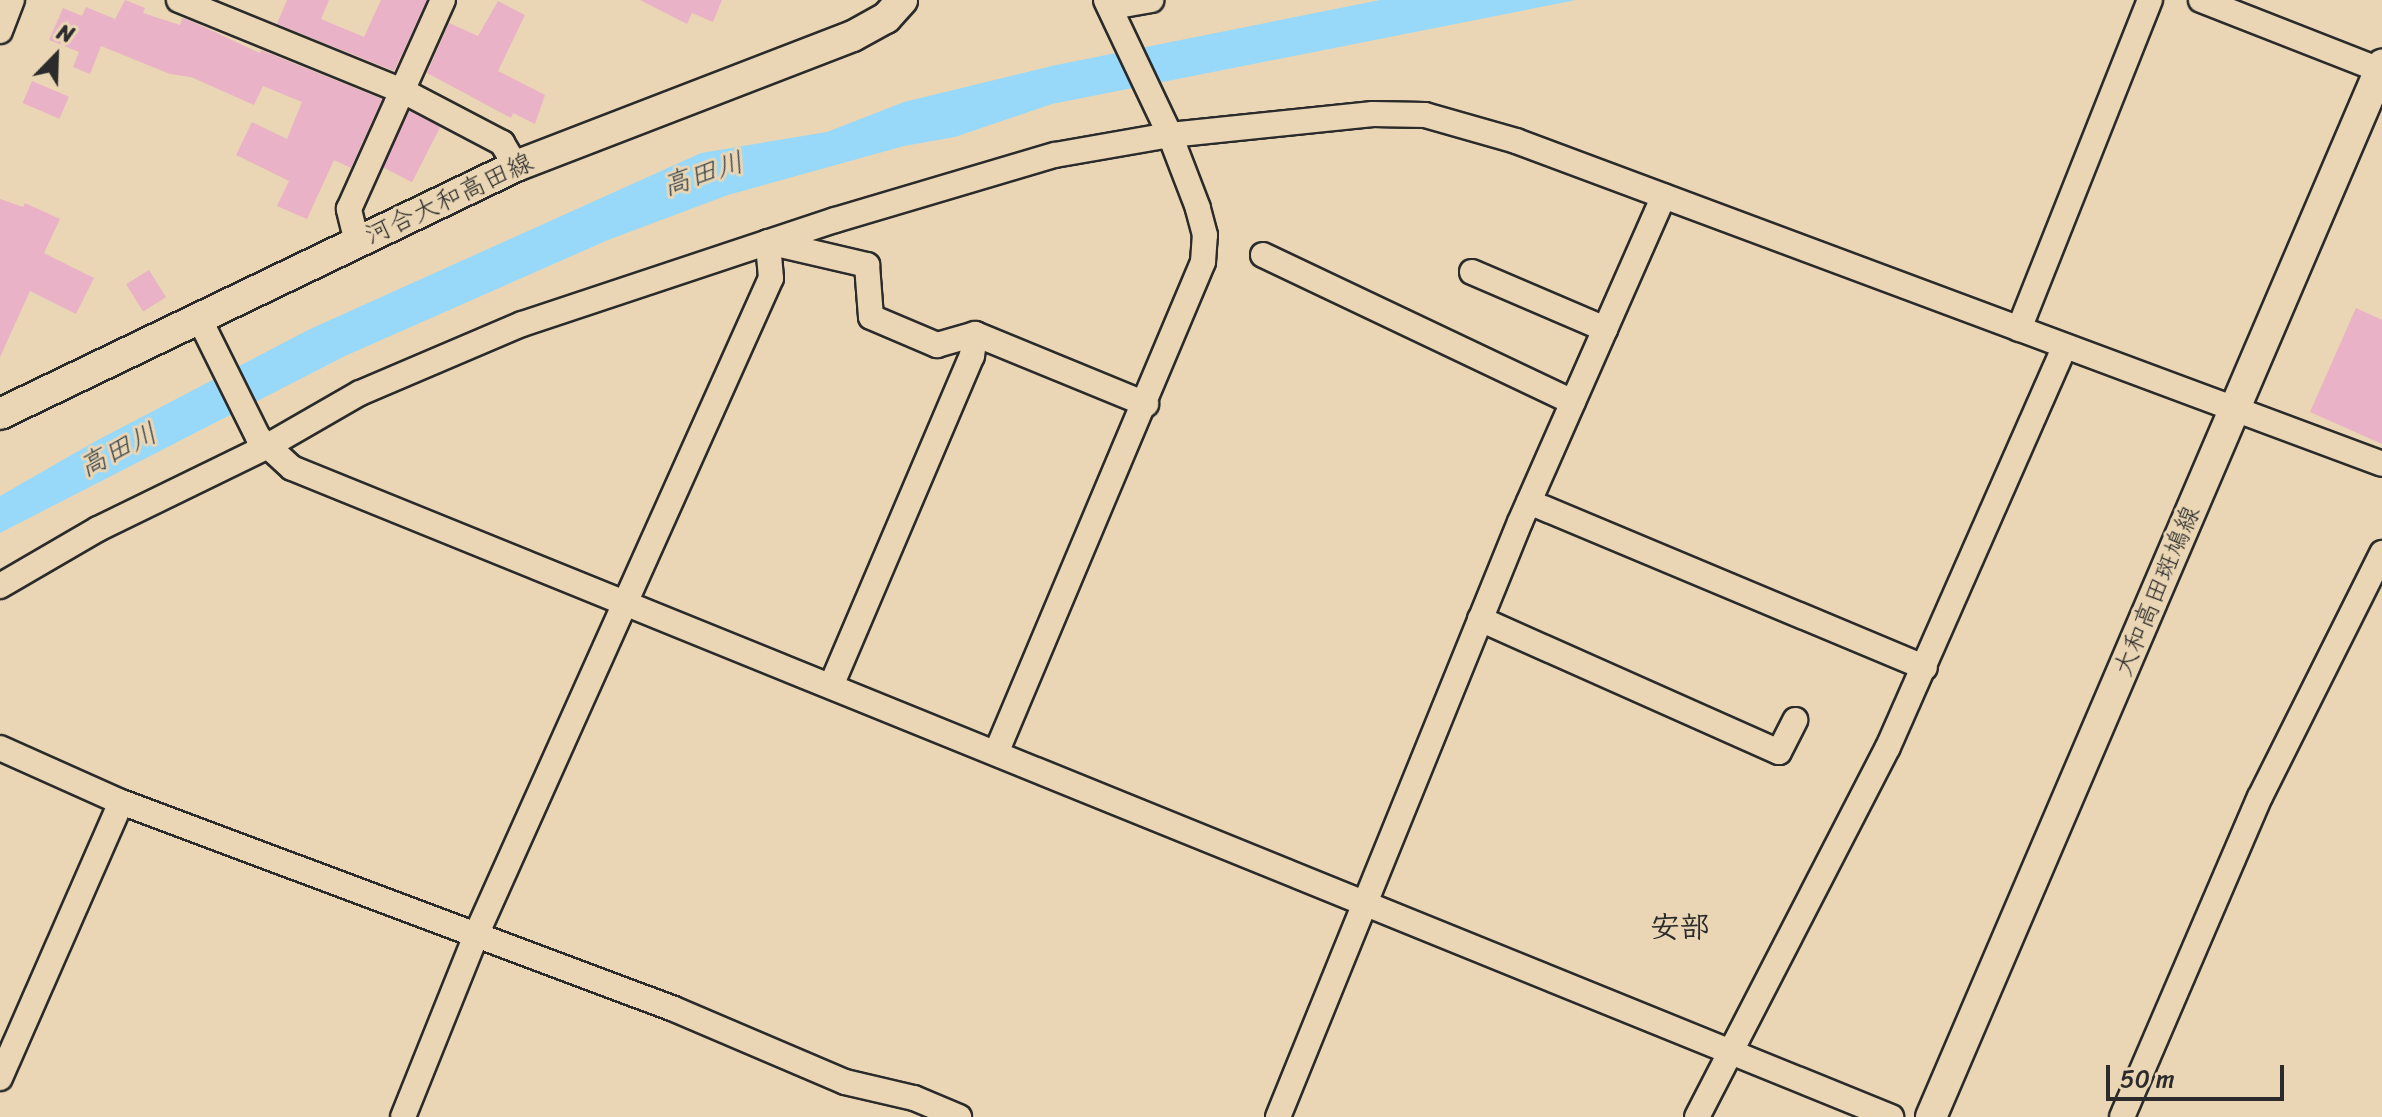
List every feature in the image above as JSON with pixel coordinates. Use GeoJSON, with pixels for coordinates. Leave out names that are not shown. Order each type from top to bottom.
{"type":"FeatureCollection","features":[{"type":"Feature","properties":{"kind":"main road","name":"河合大和高田線"},"geometry":{"type":"LineString","coordinates":[[0,414],[204,332],[357,242],[516,166],[853,36],[886,18],[902,0]]}},
{"type":"Feature","properties":{"kind":"main road","name":"大和高田斑鳩線"},"geometry":{"type":"LineString","coordinates":[[1931,1117],[2381,68]]}},
{"type":"Feature","properties":{"kind":"street"},"geometry":{"type":"LineString","coordinates":[[0,31],[12,0]]}},
{"type":"Feature","properties":{"kind":"street"},"geometry":{"type":"LineString","coordinates":[[179,0],[405,92],[502,143],[516,166]]}},
{"type":"Feature","properties":{"kind":"street"},"geometry":{"type":"LineString","coordinates":[[357,242],[349,209],[405,92],[443,0]]}},
{"type":"Feature","properties":{"kind":"street"},"geometry":{"type":"LineString","coordinates":[[996,753],[1146,404],[1203,262],[1205,235],[1167,130],[1112,8],[1151,0]]}},
{"type":"Feature","properties":{"kind":"street"},"geometry":{"type":"LineString","coordinates":[[2019,329],[2150,0]]}},
{"type":"Feature","properties":{"kind":"street"},"geometry":{"type":"LineString","coordinates":[[2201,0],[2381,68]]}},
{"type":"Feature","properties":{"kind":"street"},"geometry":{"type":"LineString","coordinates":[[0,586],[98,529],[262,442],[439,355],[768,242],[1055,155],[1167,130],[1373,114],[1425,115],[1492,132],[2382,464]]}},
{"type":"Feature","properties":{"kind":"street"},"geometry":{"type":"LineString","coordinates":[[1278,1117],[1529,502],[1664,196]]}},
{"type":"Feature","properties":{"kind":"street"},"geometry":{"type":"LineString","coordinates":[[768,242],[867,265],[871,317],[937,345],[975,334],[1146,404]]}},
{"type":"Feature","properties":{"kind":"street"},"geometry":{"type":"LineString","coordinates":[[403,1117],[476,935],[771,278],[768,242]]}},
{"type":"Feature","properties":{"kind":"street"},"geometry":{"type":"LineString","coordinates":[[1263,255],[1573,402]]}},
{"type":"Feature","properties":{"kind":"street"},"geometry":{"type":"LineString","coordinates":[[1472,272],[1605,329]]}},
{"type":"Feature","properties":{"kind":"street"},"geometry":{"type":"LineString","coordinates":[[204,332],[262,442],[292,468],[1891,1117]]}},
{"type":"Feature","properties":{"kind":"street"},"geometry":{"type":"LineString","coordinates":[[831,686],[972,356],[975,334]]}},
{"type":"Feature","properties":{"kind":"street"},"geometry":{"type":"LineString","coordinates":[[1697,1117],[1925,668],[2065,346]]}},
{"type":"Feature","properties":{"kind":"street"},"geometry":{"type":"LineString","coordinates":[[1529,502],[1925,668]]}},
{"type":"Feature","properties":{"kind":"street"},"geometry":{"type":"LineString","coordinates":[[2122,1117],[2260,797],[2382,553]]}},
{"type":"Feature","properties":{"kind":"street"},"geometry":{"type":"LineString","coordinates":[[1480,619],[1779,752],[1795,720]]}},
{"type":"Feature","properties":{"kind":"street"},"geometry":{"type":"LineString","coordinates":[[0,748],[121,802],[716,1026],[845,1082],[914,1098],[959,1117]]}},
{"type":"Feature","properties":{"kind":"street"},"geometry":{"type":"LineString","coordinates":[[0,1078],[121,802]]}},
{"type":"Feature","properties":{"kind":"water","name":"高田川"},"geometry":{"type":"Polygon","coordinates":[[[1380,0],[1576,0],[1052,104],[955,137],[904,146],[728,195],[608,240],[345,356],[0,533],[0,496],[94,442],[308,330],[701,153],[827,132],[904,102],[1056,65],[1380,0]]]}},
{"type":"Feature","properties":{"kind":"building"},"geometry":{"type":"Polygon","coordinates":[[[125,0],[145,8],[143,13],[180,25],[182,18],[191,21],[260,53],[261,50],[382,99],[351,168],[334,160],[307,219],[277,206],[289,181],[236,155],[252,122],[287,139],[302,102],[263,86],[254,105],[191,77],[170,74],[101,46],[90,74],[73,67],[79,52],[49,40],[63,8],[82,16],[86,7],[115,19],[125,0]]]}},
{"type":"Feature","properties":{"kind":"building"},"geometry":{"type":"Polygon","coordinates":[[[287,0],[329,0],[321,19],[364,37],[381,0],[427,0],[394,71],[277,24],[287,0]]]}},
{"type":"Feature","properties":{"kind":"building"},"geometry":{"type":"Polygon","coordinates":[[[640,0],[722,0],[713,22],[692,13],[687,24],[640,0]]]}},
{"type":"Feature","properties":{"kind":"building"},"geometry":{"type":"Polygon","coordinates":[[[498,1],[525,15],[498,71],[545,95],[535,124],[513,113],[511,118],[427,73],[449,23],[478,36],[498,1]]]}},
{"type":"Feature","properties":{"kind":"building"},"geometry":{"type":"Polygon","coordinates":[[[32,81],[69,97],[59,119],[23,103],[32,81]]]}},
{"type":"Feature","properties":{"kind":"building"},"geometry":{"type":"Polygon","coordinates":[[[409,111],[440,127],[412,182],[381,166],[409,111]]]}},
{"type":"Feature","properties":{"kind":"building"},"geometry":{"type":"Polygon","coordinates":[[[0,199],[23,207],[25,203],[60,219],[44,253],[94,278],[76,314],[30,291],[0,357],[0,199]]]}},
{"type":"Feature","properties":{"kind":"building"},"geometry":{"type":"Polygon","coordinates":[[[149,270],[166,297],[143,311],[126,284],[149,270]]]}},
{"type":"Feature","properties":{"kind":"building"},"geometry":{"type":"Polygon","coordinates":[[[2356,308],[2382,320],[2382,444],[2310,412],[2356,308]]]}},
{"type":"Feature","properties":{"kind":"district","name":"安部"},"geometry":{"type":"Point","coordinates":[1680,927]}}]}
